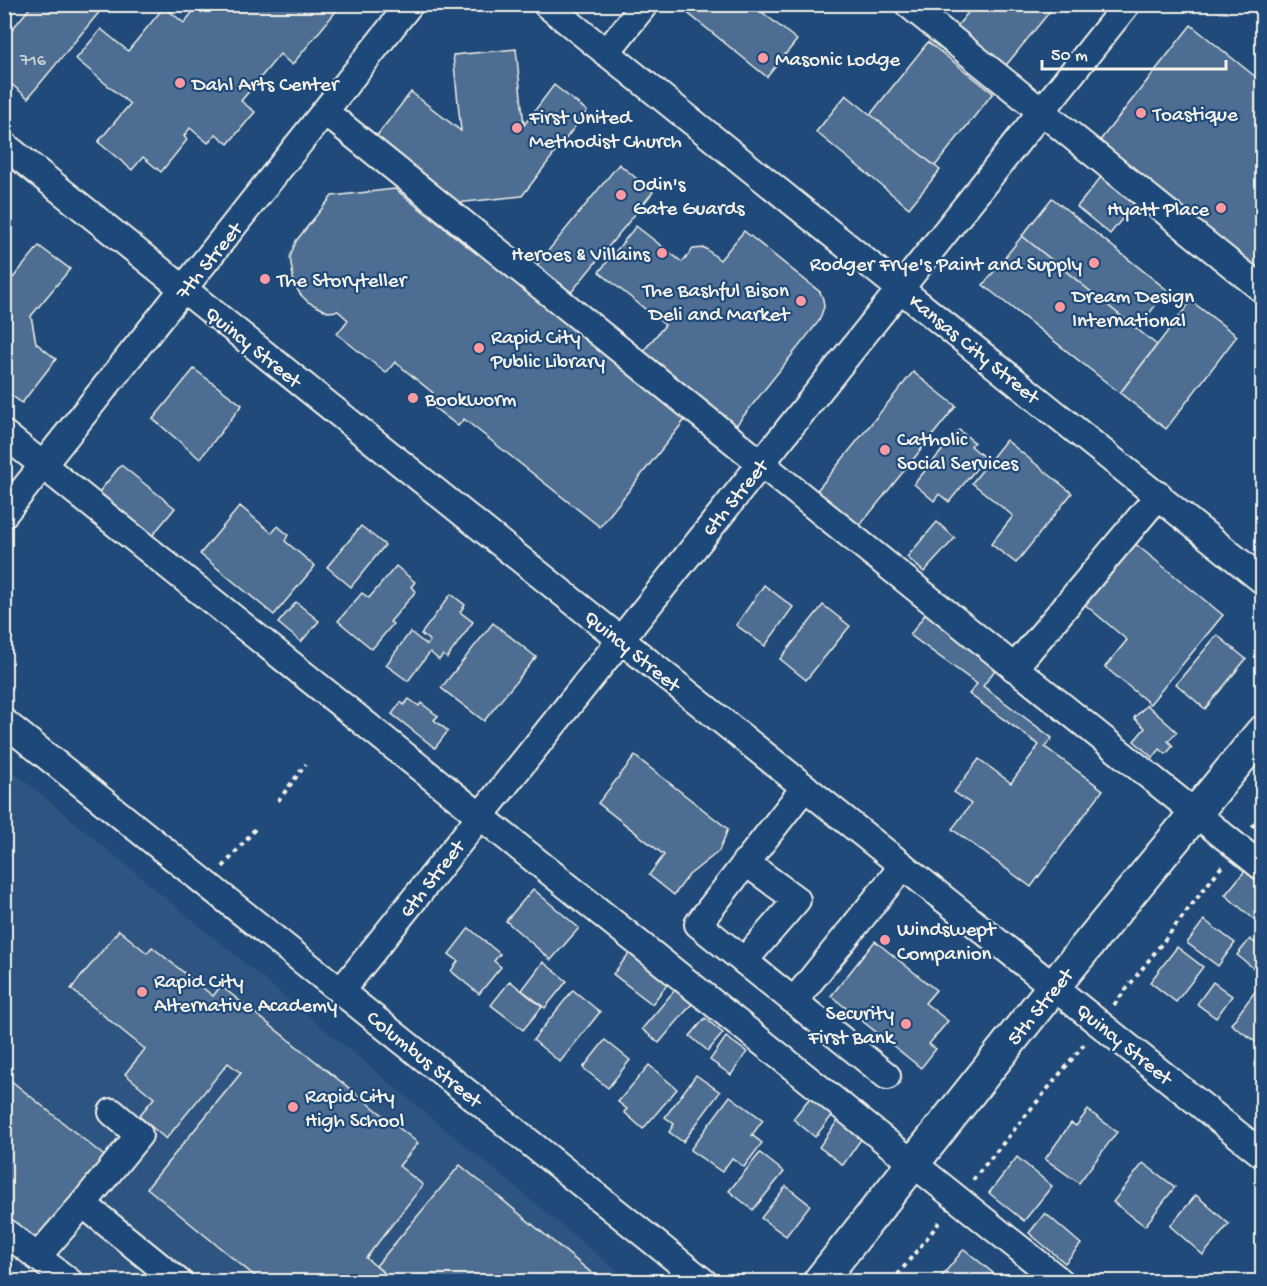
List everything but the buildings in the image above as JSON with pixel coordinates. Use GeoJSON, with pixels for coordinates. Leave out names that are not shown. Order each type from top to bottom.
{"type":"FeatureCollection","features":[{"type":"Feature","properties":{"kind":"main road","name":"5th Street"},"geometry":{"type":"LineString","coordinates":[[819,1281],[1054,986],[1263,732]]}},
{"type":"Feature","properties":{"kind":"street","name":"7th Street"},"geometry":{"type":"LineString","coordinates":[[4,514],[15,486],[44,465],[410,4]]}},
{"type":"Feature","properties":{"kind":"street","name":"Kansas City Street"},"geometry":{"type":"LineString","coordinates":[[546,4],[1263,580]]}},
{"type":"Feature","properties":{"kind":"street"},"geometry":{"type":"LineString","coordinates":[[606,53],[645,4]]}},
{"type":"Feature","properties":{"kind":"street"},"geometry":{"type":"LineString","coordinates":[[908,4],[1263,289]]}},
{"type":"Feature","properties":{"kind":"street","name":"6th Street"},"geometry":{"type":"LineString","coordinates":[[341,991],[1127,4]]}},
{"type":"Feature","properties":{"kind":"street"},"geometry":{"type":"LineString","coordinates":[[325,112],[1263,867]]}},
{"type":"Feature","properties":{"kind":"street","name":"Quincy Street"},"geometry":{"type":"LineString","coordinates":[[4,145],[1263,1154]]}},
{"type":"Feature","properties":{"kind":"street"},"geometry":{"type":"LineString","coordinates":[[4,434],[1061,1281]]}},
{"type":"Feature","properties":{"kind":"street"},"geometry":{"type":"LineString","coordinates":[[1014,668],[1159,495]]}},
{"type":"Feature","properties":{"kind":"street","name":"Columbus Street"},"geometry":{"type":"LineString","coordinates":[[4,722],[704,1281]]}},
{"type":"Feature","properties":{"kind":"street"},"geometry":{"type":"LineString","coordinates":[[805,788],[698,924],[887,1076]]}},
{"type":"Feature","properties":{"kind":"street"},"geometry":{"type":"LineString","coordinates":[[744,961],[796,900],[745,862]]}},
{"type":"Feature","properties":{"kind":"street"},"geometry":{"type":"LineString","coordinates":[[794,1001],[903,866]]}},
{"type":"Feature","properties":{"kind":"street"},"geometry":{"type":"LineString","coordinates":[[37,1257],[139,1135],[112,1112]]}},
{"type":"Feature","properties":{"kind":"street"},"geometry":{"type":"LineString","coordinates":[[83,1204],[179,1281]]}},
{"type":"Feature","properties":{"kind":"street"},"geometry":{"type":"LineString","coordinates":[[4,1231],[70,1281]]}},
{"type":"Feature","properties":{"kind":"path"},"geometry":{"type":"LineString","coordinates":[[278,801],[306,764]]}},
{"type":"Feature","properties":{"kind":"path"},"geometry":{"type":"LineString","coordinates":[[892,1281],[1101,1023],[1138,971],[1263,814]]}},
{"type":"Feature","properties":{"kind":"path"},"geometry":{"type":"LineString","coordinates":[[222,869],[255,829]]}},
{"type":"Feature","properties":{"kind":"shaded area","name":"Rapid City Alternative Academy"},"geometry":{"type":"Polygon","coordinates":[[[4,764],[629,1281],[80,1281],[5,1220],[4,764]]]}},
{"type":"Feature","properties":{"kind":"place","name":"Masonic Lodge"},"geometry":{"type":"Point","coordinates":[763,58]}},
{"type":"Feature","properties":{"kind":"place","name":"Dahl Arts Center"},"geometry":{"type":"Point","coordinates":[180,83]}},
{"type":"Feature","properties":{"kind":"place","name":"Toastique"},"geometry":{"type":"Point","coordinates":[1141,113]}},
{"type":"Feature","properties":{"kind":"place","name":"First United Methodist Church"},"geometry":{"type":"Point","coordinates":[517,128]}},
{"type":"Feature","properties":{"kind":"place","name":"Odin's Gate Guards"},"geometry":{"type":"Point","coordinates":[621,195]}},
{"type":"Feature","properties":{"kind":"place","name":"Hyatt Place"},"geometry":{"type":"Point","coordinates":[1221,208]}},
{"type":"Feature","properties":{"kind":"place","name":"Heroes & Villains"},"geometry":{"type":"Point","coordinates":[662,253]}},
{"type":"Feature","properties":{"kind":"place","name":"Rodger Frye's Paint and Supply"},"geometry":{"type":"Point","coordinates":[1094,263]}},
{"type":"Feature","properties":{"kind":"place","name":"The Storyteller"},"geometry":{"type":"Point","coordinates":[265,279]}},
{"type":"Feature","properties":{"kind":"place","name":"The Bashful Bison Deli and Market"},"geometry":{"type":"Point","coordinates":[801,301]}},
{"type":"Feature","properties":{"kind":"place","name":"Dream Design International"},"geometry":{"type":"Point","coordinates":[1060,307]}},
{"type":"Feature","properties":{"kind":"place","name":"Rapid City Public Library"},"geometry":{"type":"Point","coordinates":[479,348]}},
{"type":"Feature","properties":{"kind":"place","name":"Bookworm"},"geometry":{"type":"Point","coordinates":[413,398]}},
{"type":"Feature","properties":{"kind":"place","name":"Catholic Social Services"},"geometry":{"type":"Point","coordinates":[885,450]}},
{"type":"Feature","properties":{"kind":"place","name":"Windswept Companion"},"geometry":{"type":"Point","coordinates":[885,940]}},
{"type":"Feature","properties":{"kind":"place","name":"Rapid City Alternative Academy"},"geometry":{"type":"Point","coordinates":[142,992]}},
{"type":"Feature","properties":{"kind":"place","name":"Security First Bank"},"geometry":{"type":"Point","coordinates":[906,1024]}},
{"type":"Feature","properties":{"kind":"place","name":"Rapid City High School"},"geometry":{"type":"Point","coordinates":[293,1107]}}]}
